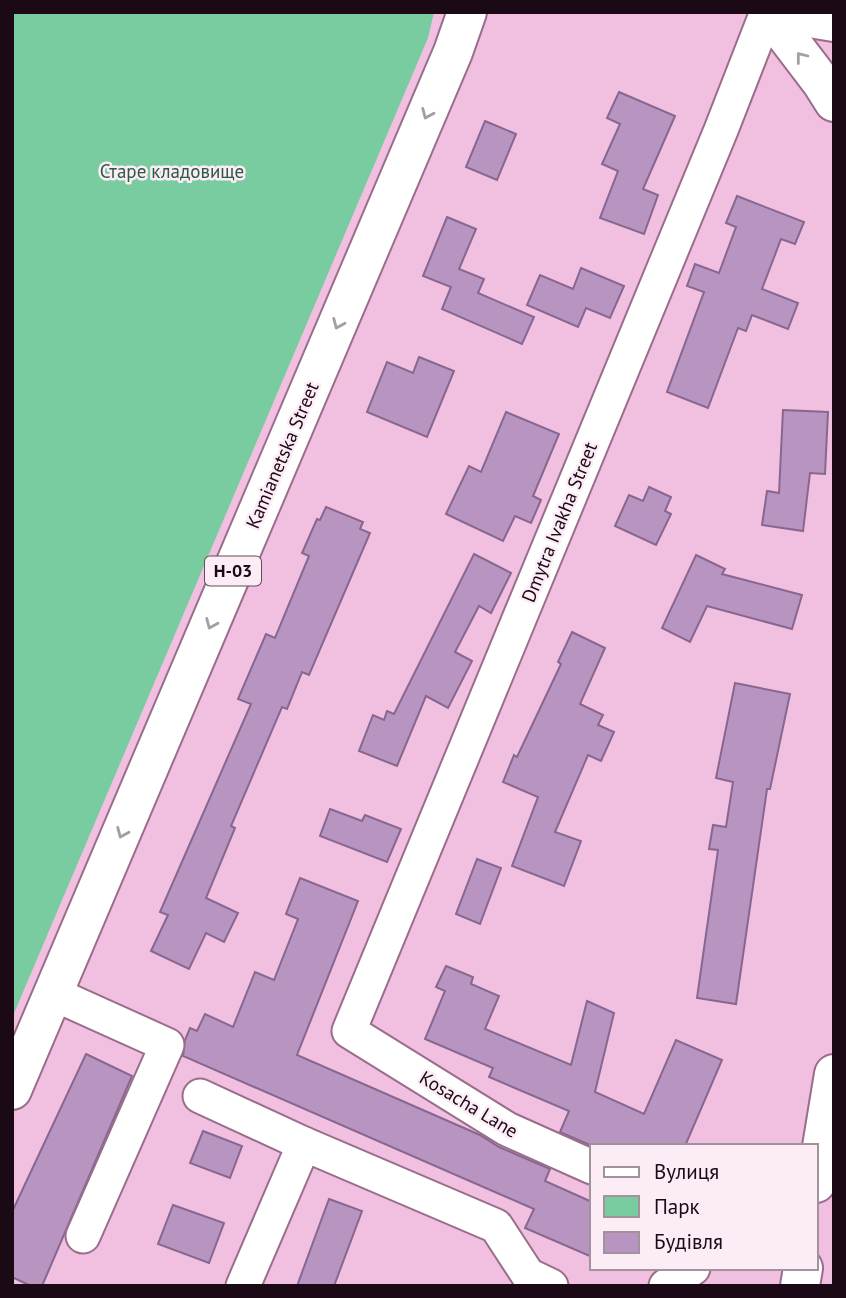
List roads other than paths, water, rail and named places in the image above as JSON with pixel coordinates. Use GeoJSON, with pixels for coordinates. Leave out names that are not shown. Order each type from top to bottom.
{"type":"FeatureCollection","features":[{"type":"Feature","properties":{"kind":"main road","name":"Kamianetska Street"},"geometry":{"type":"LineString","coordinates":[[12,1090],[453,52],[467,12]]}},
{"type":"Feature","properties":{"kind":"main road"},"geometry":{"type":"LineString","coordinates":[[769,12],[834,22]]}},
{"type":"Feature","properties":{"kind":"main road"},"geometry":{"type":"LineString","coordinates":[[769,12],[834,102]]}},
{"type":"Feature","properties":{"kind":"main road"},"geometry":{"type":"LineString","coordinates":[[818,1175],[830,1127],[834,1074]]}},
{"type":"Feature","properties":{"kind":"street","name":"Dmytra Ivakha Street"},"geometry":{"type":"LineString","coordinates":[[349,1031],[769,12]]}},
{"type":"Feature","properties":{"kind":"street"},"geometry":{"type":"LineString","coordinates":[[54,994],[167,1045],[83,1236]]}},
{"type":"Feature","properties":{"kind":"street","name":"Kosacha Lane"},"geometry":{"type":"LineString","coordinates":[[349,1031],[507,1129],[590,1166]]}},
{"type":"Feature","properties":{"kind":"street"},"geometry":{"type":"LineString","coordinates":[[200,1096],[304,1144],[496,1226],[528,1275],[551,1286]]}},
{"type":"Feature","properties":{"kind":"street"},"geometry":{"type":"LineString","coordinates":[[243,1286],[304,1144]]}},
{"type":"Feature","properties":{"kind":"street"},"geometry":{"type":"LineString","coordinates":[[666,1286],[690,1270]]}},
{"type":"Feature","properties":{"kind":"park label","name":"Старе кладовище"},"geometry":{"type":"Point","coordinates":[172,171]}}]}
